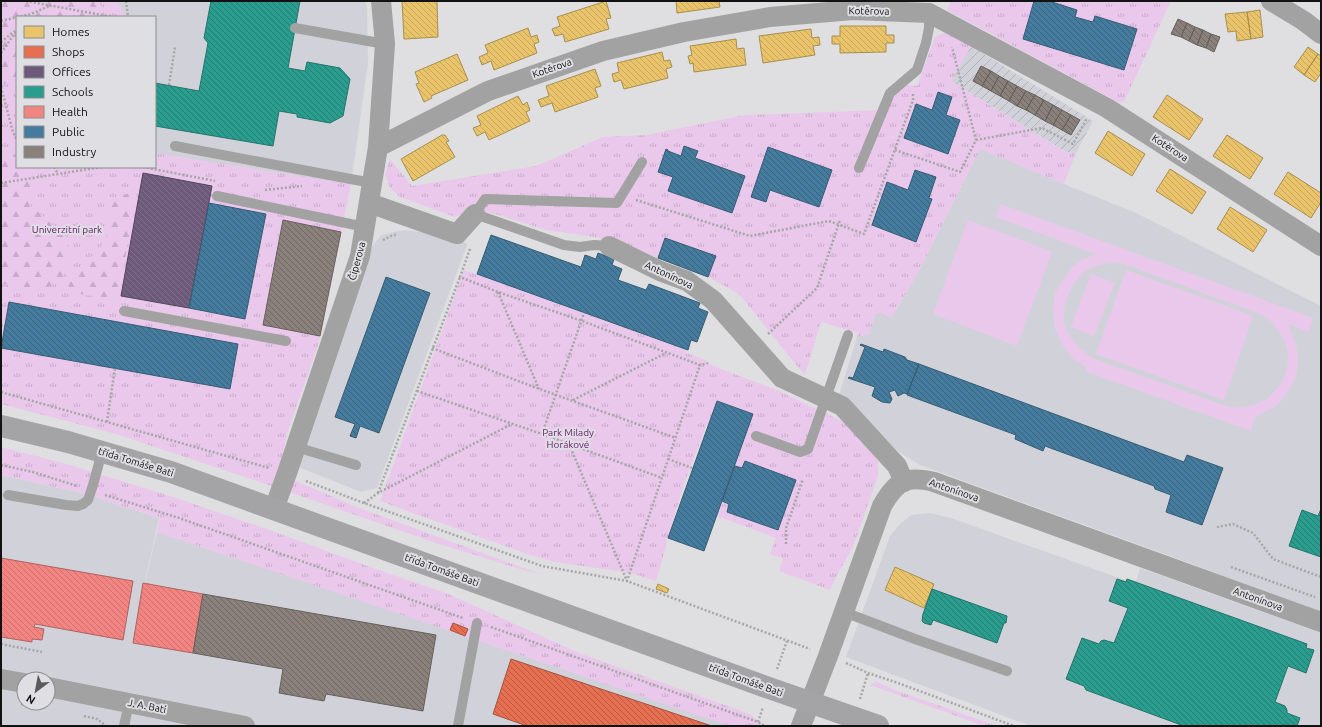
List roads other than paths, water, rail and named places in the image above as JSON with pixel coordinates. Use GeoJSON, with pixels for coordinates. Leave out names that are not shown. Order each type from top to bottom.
{"type":"FeatureCollection","features":[{"type":"Feature","properties":{"kind":"main road","name":"třída Tomáše Bati"},"geometry":{"type":"LineString","coordinates":[[1,426],[68,442],[171,472],[754,683],[878,726]]}},
{"type":"Feature","properties":{"kind":"street","name":"Čiperova"},"geometry":{"type":"LineString","coordinates":[[274,509],[360,256],[378,147],[385,44],[381,1]]}},
{"type":"Feature","properties":{"kind":"street"},"geometry":{"type":"LineString","coordinates":[[1271,1],[1304,21],[1321,34]]}},
{"type":"Feature","properties":{"kind":"street","name":"Kotěrova"},"geometry":{"type":"LineString","coordinates":[[378,147],[488,91],[603,50],[684,32],[770,18],[853,10],[927,11],[1102,105],[1321,246]]}},
{"type":"Feature","properties":{"kind":"street"},"geometry":{"type":"LineString","coordinates":[[369,203],[457,234],[474,214]]}},
{"type":"Feature","properties":{"kind":"street","name":"Antonínova"},"geometry":{"type":"LineString","coordinates":[[609,246],[660,271],[687,281],[713,300],[782,378],[842,406],[897,466],[904,482],[916,478],[934,482],[1321,622]]}},
{"type":"Feature","properties":{"kind":"street"},"geometry":{"type":"LineString","coordinates":[[801,726],[882,506],[889,494],[904,482]]}},
{"type":"Feature","properties":{"kind":"street"},"geometry":{"type":"LineString","coordinates":[[1,679],[16,682]]}},
{"type":"Feature","properties":{"kind":"street","name":"J. A. Bati"},"geometry":{"type":"LineString","coordinates":[[56,689],[245,726]]}},
{"type":"Feature","properties":{"kind":"lane"},"geometry":{"type":"LineString","coordinates":[[859,168],[890,93],[917,70],[926,43],[927,11]]}},
{"type":"Feature","properties":{"kind":"lane"},"geometry":{"type":"LineString","coordinates":[[295,28],[385,44]]}},
{"type":"Feature","properties":{"kind":"lane"},"geometry":{"type":"LineString","coordinates":[[175,146],[372,183]]}},
{"type":"Feature","properties":{"kind":"lane"},"geometry":{"type":"LineString","coordinates":[[609,246],[594,245],[580,247],[564,245],[474,214],[485,199],[618,203],[642,162]]}},
{"type":"Feature","properties":{"kind":"lane"},"geometry":{"type":"LineString","coordinates":[[217,196],[365,227]]}},
{"type":"Feature","properties":{"kind":"lane"},"geometry":{"type":"LineString","coordinates":[[124,311],[286,341]]}},
{"type":"Feature","properties":{"kind":"lane"},"geometry":{"type":"LineString","coordinates":[[756,436],[800,452],[808,448],[848,335]]}},
{"type":"Feature","properties":{"kind":"lane"},"geometry":{"type":"LineString","coordinates":[[296,447],[356,465]]}},
{"type":"Feature","properties":{"kind":"lane"},"geometry":{"type":"LineString","coordinates":[[8,495],[78,506],[84,504],[88,500],[102,452]]}},
{"type":"Feature","properties":{"kind":"lane"},"geometry":{"type":"LineString","coordinates":[[844,612],[915,639],[1007,671]]}},
{"type":"Feature","properties":{"kind":"lane"},"geometry":{"type":"LineString","coordinates":[[458,726],[477,622]]}},
{"type":"Feature","properties":{"kind":"lane"},"geometry":{"type":"LineString","coordinates":[[124,726],[129,703]]}},
{"type":"Feature","properties":{"kind":"park label","name":"Univerzitní park"},"geometry":{"type":"Point","coordinates":[67,229]}},
{"type":"Feature","properties":{"kind":"park label","name":"Park Milady Horákové"},"geometry":{"type":"Point","coordinates":[568,438]}}]}
